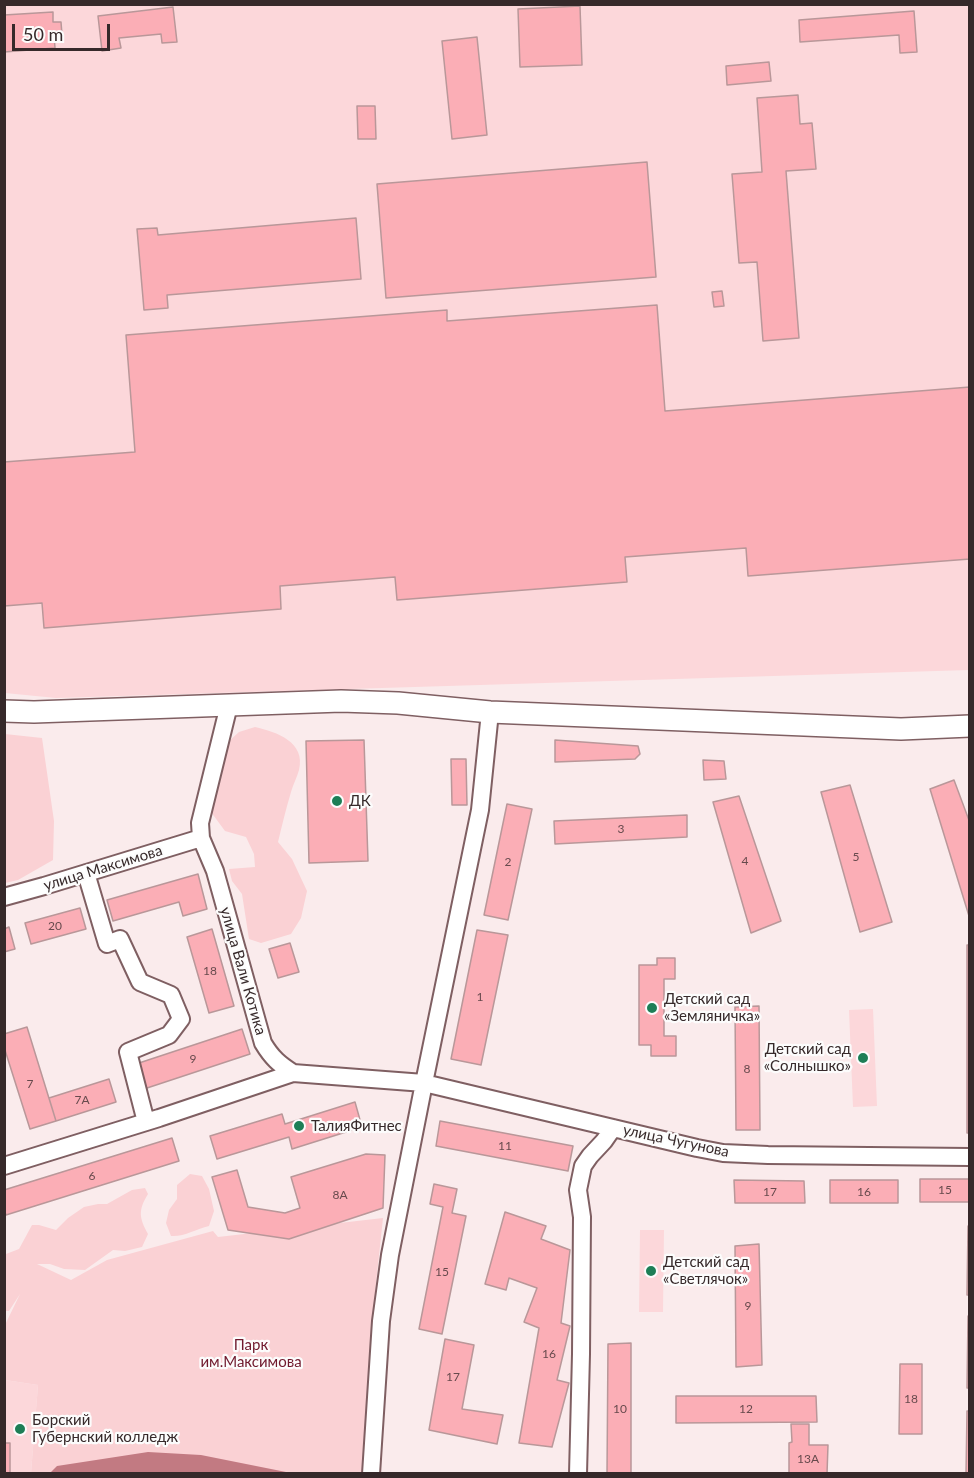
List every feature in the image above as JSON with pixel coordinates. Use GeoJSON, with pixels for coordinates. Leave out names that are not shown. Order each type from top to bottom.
{"type":"FeatureCollection","features":[{"type":"Feature","properties":{"kind":"main road"},"geometry":{"type":"LineString","coordinates":[[4,711],[34,712],[341,701],[398,703],[490,712],[901,729],[969,726]]}},
{"type":"Feature","properties":{"kind":"street","name":"улица Вали Котика"},"geometry":{"type":"LineString","coordinates":[[229,705],[200,823],[201,838],[215,872],[263,1043],[270,1055],[293,1073]]}},
{"type":"Feature","properties":{"kind":"street"},"geometry":{"type":"LineString","coordinates":[[371,1473],[381,1321],[390,1255],[480,810],[490,712]]}},
{"type":"Feature","properties":{"kind":"street","name":"улица Максимова"},"geometry":{"type":"LineString","coordinates":[[4,897],[201,838]]}},
{"type":"Feature","properties":{"kind":"street"},"geometry":{"type":"LineString","coordinates":[[86,873],[107,944],[120,939],[140,982],[171,995],[181,1019],[169,1035],[128,1052],[146,1122]]}},
{"type":"Feature","properties":{"kind":"street"},"geometry":{"type":"LineString","coordinates":[[4,1166],[293,1073]]}},
{"type":"Feature","properties":{"kind":"street","name":"улица Чугунова"},"geometry":{"type":"LineString","coordinates":[[293,1073],[424,1083],[723,1153],[969,1157]]}},
{"type":"Feature","properties":{"kind":"street"},"geometry":{"type":"LineString","coordinates":[[578,1473],[582,1229],[578,1190],[583,1166],[613,1128]]}},
{"type":"Feature","properties":{"kind":"shaded area"},"geometry":{"type":"Polygon","coordinates":[[[5,5],[969,5],[969,670],[56,698],[5,693],[5,5]]]}},
{"type":"Feature","properties":{"kind":"shaded area","name":"Детский сад «Солнышко»"},"geometry":{"type":"Polygon","coordinates":[[[873,1009],[877,1106],[853,1107],[849,1010],[873,1009]]]}},
{"type":"Feature","properties":{"kind":"shaded area","name":"Детский сад «Светлячок»"},"geometry":{"type":"Polygon","coordinates":[[[640,1230],[664,1230],[663,1312],[639,1312],[640,1230]]]}},
{"type":"Feature","properties":{"kind":"shaded area","name":"Борский Губернский колледж"},"geometry":{"type":"Polygon","coordinates":[[[5,1380],[38,1385],[31,1473],[5,1474],[5,1380]]]}},
{"type":"Feature","properties":{"kind":"shaded area"},"geometry":{"type":"Polygon","coordinates":[[[148,1452],[201,1455],[287,1473],[50,1473],[57,1466],[148,1452]]]}},
{"type":"Feature","properties":{"kind":"green space"},"geometry":{"type":"Polygon","coordinates":[[[255,727],[280,735],[294,745],[298,752],[299,770],[278,842],[292,859],[307,891],[301,918],[291,934],[261,943],[249,939],[242,894],[232,881],[229,869],[255,867],[254,854],[246,837],[225,831],[211,812],[228,742],[239,732],[255,727]]]}},
{"type":"Feature","properties":{"kind":"green space"},"geometry":{"type":"Polygon","coordinates":[[[5,734],[42,738],[54,821],[53,860],[18,880],[5,883],[5,734]]]}},
{"type":"Feature","properties":{"kind":"green space"},"geometry":{"type":"Polygon","coordinates":[[[190,1174],[202,1176],[209,1189],[214,1211],[209,1226],[171,1236],[166,1223],[169,1210],[177,1199],[177,1185],[190,1174]]]}},
{"type":"Feature","properties":{"kind":"green space","name":"Парк им.Максимова"},"geometry":{"type":"Polygon","coordinates":[[[145,1188],[148,1194],[141,1214],[148,1234],[142,1247],[125,1251],[113,1250],[85,1270],[37,1264],[71,1280],[107,1260],[213,1231],[218,1237],[383,1218],[375,1293],[363,1473],[31,1473],[38,1385],[5,1380],[4,1327],[20,1294],[9,1311],[5,1311],[5,1252],[6,1254],[19,1249],[32,1225],[56,1230],[84,1207],[107,1204],[132,1190],[145,1188]]]}},
{"type":"Feature","properties":{"kind":"building"},"geometry":{"type":"Polygon","coordinates":[[[580,6],[582,65],[520,67],[518,9],[580,6]]]}},
{"type":"Feature","properties":{"kind":"building"},"geometry":{"type":"Polygon","coordinates":[[[173,7],[177,42],[162,43],[161,34],[119,38],[121,48],[102,51],[98,16],[173,7]]]}},
{"type":"Feature","properties":{"kind":"building"},"geometry":{"type":"Polygon","coordinates":[[[914,11],[917,52],[900,53],[899,35],[800,42],[799,20],[914,11]]]}},
{"type":"Feature","properties":{"kind":"building"},"geometry":{"type":"Polygon","coordinates":[[[53,12],[53,22],[61,22],[62,35],[54,35],[55,48],[4,52],[4,15],[53,12]]]}},
{"type":"Feature","properties":{"kind":"building"},"geometry":{"type":"Polygon","coordinates":[[[477,37],[487,135],[452,139],[442,41],[477,37]]]}},
{"type":"Feature","properties":{"kind":"building"},"geometry":{"type":"Polygon","coordinates":[[[769,62],[771,81],[727,85],[726,66],[769,62]]]}},
{"type":"Feature","properties":{"kind":"building"},"geometry":{"type":"Polygon","coordinates":[[[798,95],[800,124],[812,123],[816,169],[786,171],[799,338],[763,341],[757,262],[739,263],[732,174],[762,172],[757,98],[798,95]]]}},
{"type":"Feature","properties":{"kind":"building"},"geometry":{"type":"Polygon","coordinates":[[[357,106],[375,106],[376,139],[358,139],[357,106]]]}},
{"type":"Feature","properties":{"kind":"building"},"geometry":{"type":"Polygon","coordinates":[[[647,162],[656,277],[386,298],[377,184],[647,162]]]}},
{"type":"Feature","properties":{"kind":"building"},"geometry":{"type":"Polygon","coordinates":[[[356,218],[361,279],[167,295],[168,308],[144,310],[137,229],[157,228],[158,235],[356,218]]]}},
{"type":"Feature","properties":{"kind":"building"},"geometry":{"type":"Polygon","coordinates":[[[722,291],[724,306],[714,307],[712,292],[722,291]]]}},
{"type":"Feature","properties":{"kind":"building"},"geometry":{"type":"Polygon","coordinates":[[[657,305],[665,411],[970,387],[970,559],[748,576],[746,548],[625,557],[627,582],[397,600],[395,577],[280,586],[281,609],[44,628],[42,603],[4,606],[4,462],[135,452],[126,335],[447,310],[447,321],[657,305]]]}},
{"type":"Feature","properties":{"kind":"building","name":"ДК"},"geometry":{"type":"Polygon","coordinates":[[[364,740],[368,861],[309,863],[306,741],[364,740]]]}},
{"type":"Feature","properties":{"kind":"building"},"geometry":{"type":"Polygon","coordinates":[[[555,740],[638,746],[640,754],[635,759],[555,762],[555,740]]]}},
{"type":"Feature","properties":{"kind":"building"},"geometry":{"type":"Polygon","coordinates":[[[451,759],[466,759],[467,805],[452,805],[451,759]]]}},
{"type":"Feature","properties":{"kind":"building"},"geometry":{"type":"Polygon","coordinates":[[[703,760],[724,761],[726,779],[704,780],[703,760]]]}},
{"type":"Feature","properties":{"kind":"building"},"geometry":{"type":"Polygon","coordinates":[[[954,780],[970,823],[969,916],[930,789],[954,780]]]}},
{"type":"Feature","properties":{"kind":"building"},"geometry":{"type":"Polygon","coordinates":[[[850,785],[892,922],[860,932],[821,792],[850,785]]]}},
{"type":"Feature","properties":{"kind":"building"},"geometry":{"type":"Polygon","coordinates":[[[739,796],[781,921],[751,933],[713,802],[739,796]]]}},
{"type":"Feature","properties":{"kind":"building"},"geometry":{"type":"Polygon","coordinates":[[[507,804],[532,809],[508,920],[484,915],[507,804]]]}},
{"type":"Feature","properties":{"kind":"building"},"geometry":{"type":"Polygon","coordinates":[[[687,815],[687,837],[555,844],[554,821],[687,815]]]}},
{"type":"Feature","properties":{"kind":"building"},"geometry":{"type":"Polygon","coordinates":[[[198,874],[207,909],[183,916],[179,902],[113,921],[107,900],[198,874]]]}},
{"type":"Feature","properties":{"kind":"building"},"geometry":{"type":"Polygon","coordinates":[[[80,908],[86,929],[31,944],[25,923],[80,908]]]}},
{"type":"Feature","properties":{"kind":"building"},"geometry":{"type":"Polygon","coordinates":[[[9,927],[15,949],[4,952],[4,929],[9,927]]]}},
{"type":"Feature","properties":{"kind":"building"},"geometry":{"type":"Polygon","coordinates":[[[212,929],[234,1006],[209,1013],[187,937],[212,929]]]}},
{"type":"Feature","properties":{"kind":"building"},"geometry":{"type":"Polygon","coordinates":[[[477,930],[508,935],[481,1065],[451,1059],[477,930]]]}},
{"type":"Feature","properties":{"kind":"building"},"geometry":{"type":"Polygon","coordinates":[[[290,943],[299,972],[278,978],[269,949],[290,943]]]}},
{"type":"Feature","properties":{"kind":"building"},"geometry":{"type":"Polygon","coordinates":[[[967,945],[970,945],[970,1133],[967,1133],[967,945]]]}},
{"type":"Feature","properties":{"kind":"building","name":"Детский сад «Земляничка»"},"geometry":{"type":"Polygon","coordinates":[[[657,958],[675,958],[675,979],[664,979],[664,1036],[676,1036],[676,1056],[651,1056],[651,1045],[639,1045],[639,965],[657,965],[657,958]]]}},
{"type":"Feature","properties":{"kind":"building"},"geometry":{"type":"Polygon","coordinates":[[[759,1006],[760,1130],[736,1130],[735,1007],[759,1006]]]}},
{"type":"Feature","properties":{"kind":"building"},"geometry":{"type":"Polygon","coordinates":[[[27,1027],[56,1121],[30,1129],[4,1047],[4,1034],[27,1027]]]}},
{"type":"Feature","properties":{"kind":"building"},"geometry":{"type":"Polygon","coordinates":[[[242,1029],[250,1054],[144,1089],[136,1064],[242,1029]]]}},
{"type":"Feature","properties":{"kind":"building"},"geometry":{"type":"Polygon","coordinates":[[[109,1079],[116,1102],[56,1121],[49,1098],[109,1079]]]}},
{"type":"Feature","properties":{"kind":"building"},"geometry":{"type":"Polygon","coordinates":[[[355,1102],[362,1127],[292,1149],[289,1137],[217,1159],[210,1136],[282,1114],[285,1124],[355,1102]]]}},
{"type":"Feature","properties":{"kind":"building"},"geometry":{"type":"Polygon","coordinates":[[[440,1121],[573,1146],[568,1171],[436,1146],[440,1121]]]}},
{"type":"Feature","properties":{"kind":"building"},"geometry":{"type":"Polygon","coordinates":[[[172,1138],[179,1161],[6,1215],[4,1190],[172,1138]]]}},
{"type":"Feature","properties":{"kind":"building"},"geometry":{"type":"Polygon","coordinates":[[[366,1154],[385,1155],[383,1208],[289,1239],[228,1230],[212,1177],[237,1170],[248,1207],[285,1213],[300,1208],[291,1177],[366,1154]]]}},
{"type":"Feature","properties":{"kind":"building"},"geometry":{"type":"Polygon","coordinates":[[[920,1179],[970,1179],[970,1202],[920,1202],[920,1179]]]}},
{"type":"Feature","properties":{"kind":"building"},"geometry":{"type":"Polygon","coordinates":[[[734,1180],[804,1181],[805,1203],[735,1203],[734,1180]]]}},
{"type":"Feature","properties":{"kind":"building"},"geometry":{"type":"Polygon","coordinates":[[[830,1180],[898,1180],[898,1203],[830,1203],[830,1180]]]}},
{"type":"Feature","properties":{"kind":"building"},"geometry":{"type":"Polygon","coordinates":[[[434,1184],[457,1189],[452,1213],[466,1216],[442,1334],[419,1329],[443,1207],[430,1204],[434,1184]]]}},
{"type":"Feature","properties":{"kind":"building"},"geometry":{"type":"Polygon","coordinates":[[[505,1212],[546,1226],[541,1239],[570,1250],[561,1323],[570,1326],[557,1380],[569,1383],[552,1447],[519,1443],[539,1328],[524,1322],[537,1288],[509,1278],[506,1290],[485,1284],[505,1212]]]}},
{"type":"Feature","properties":{"kind":"building"},"geometry":{"type":"Polygon","coordinates":[[[968,1226],[970,1226],[970,1295],[967,1295],[968,1226]]]}},
{"type":"Feature","properties":{"kind":"building"},"geometry":{"type":"Polygon","coordinates":[[[759,1244],[762,1365],[736,1367],[735,1246],[759,1244]]]}},
{"type":"Feature","properties":{"kind":"building"},"geometry":{"type":"Polygon","coordinates":[[[968,1316],[970,1316],[970,1388],[967,1388],[968,1316]]]}},
{"type":"Feature","properties":{"kind":"building"},"geometry":{"type":"Polygon","coordinates":[[[445,1339],[474,1345],[462,1409],[503,1415],[497,1444],[429,1430],[445,1339]]]}},
{"type":"Feature","properties":{"kind":"building"},"geometry":{"type":"Polygon","coordinates":[[[631,1343],[631,1474],[607,1474],[608,1344],[631,1343]]]}},
{"type":"Feature","properties":{"kind":"building"},"geometry":{"type":"Polygon","coordinates":[[[900,1364],[922,1364],[922,1434],[899,1434],[900,1364]]]}},
{"type":"Feature","properties":{"kind":"building"},"geometry":{"type":"Polygon","coordinates":[[[676,1396],[816,1396],[817,1422],[676,1423],[676,1396]]]}},
{"type":"Feature","properties":{"kind":"building"},"geometry":{"type":"Polygon","coordinates":[[[967,1411],[970,1411],[970,1474],[966,1474],[967,1411]]]}},
{"type":"Feature","properties":{"kind":"building"},"geometry":{"type":"Polygon","coordinates":[[[791,1424],[809,1424],[809,1445],[828,1445],[827,1474],[789,1474],[791,1424]]]}},
{"type":"Feature","properties":{"kind":"building"},"geometry":{"type":"Polygon","coordinates":[[[4,1443],[10,1443],[10,1474],[4,1474],[4,1443]]]}},
{"type":"Feature","properties":{"kind":"place","name":"ДК"},"geometry":{"type":"Point","coordinates":[337,801]}},
{"type":"Feature","properties":{"kind":"place","name":"Детский сад «Земляничка»"},"geometry":{"type":"Point","coordinates":[652,1008]}},
{"type":"Feature","properties":{"kind":"place","name":"Детский сад «Солнышко»"},"geometry":{"type":"Point","coordinates":[863,1058]}},
{"type":"Feature","properties":{"kind":"place","name":"ТалияФитнес"},"geometry":{"type":"Point","coordinates":[299,1126]}},
{"type":"Feature","properties":{"kind":"place","name":"Детский сад «Светлячок»"},"geometry":{"type":"Point","coordinates":[651,1271]}},
{"type":"Feature","properties":{"kind":"place","name":"Борский Губернский колледж"},"geometry":{"type":"Point","coordinates":[20,1429]}}]}
